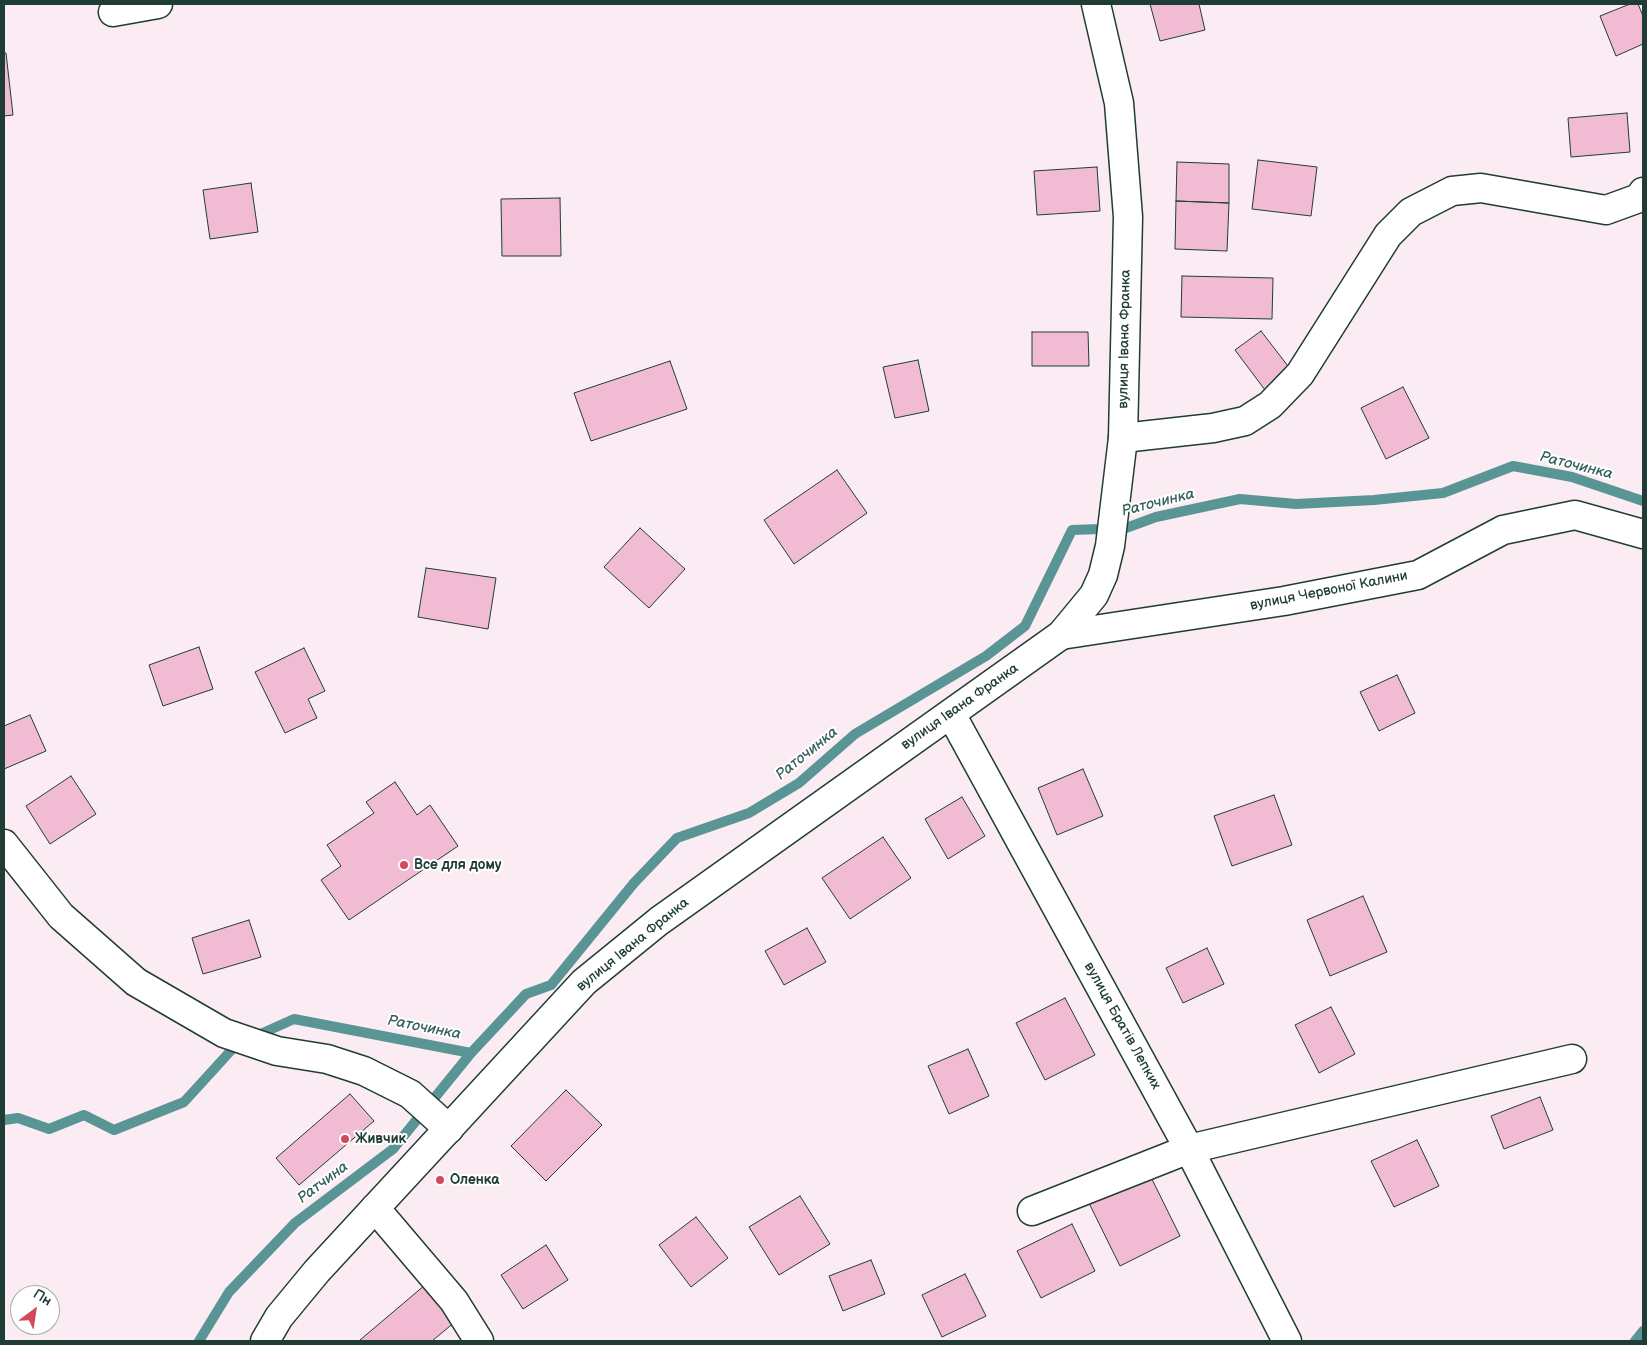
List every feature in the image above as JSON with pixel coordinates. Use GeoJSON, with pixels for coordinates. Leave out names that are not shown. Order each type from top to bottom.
{"type":"FeatureCollection","features":[{"type":"Feature","properties":{"kind":"street"},"geometry":{"type":"LineString","coordinates":[[113,12],[158,4]]}},
{"type":"Feature","properties":{"kind":"street","name":"вулиця Івана Франка"},"geometry":{"type":"LineString","coordinates":[[264,1341],[279,1317],[317,1271],[375,1208],[442,1122],[584,982],[659,922],[1062,635],[1094,595],[1104,575],[1110,546],[1123,438],[1128,217],[1119,103],[1096,4]]}},
{"type":"Feature","properties":{"kind":"street"},"geometry":{"type":"LineString","coordinates":[[1123,438],[1213,428],[1237,423],[1245,421],[1270,405],[1300,374],[1388,235],[1411,212],[1452,191],[1481,188],[1606,210],[1639,198],[1643,192]]}},
{"type":"Feature","properties":{"kind":"street","name":"вулиця Червоної Калини"},"geometry":{"type":"LineString","coordinates":[[1062,635],[1284,601],[1418,575],[1503,530],[1575,515],[1643,534]]}},
{"type":"Feature","properties":{"kind":"street","name":"вулиця Братів Лепких"},"geometry":{"type":"LineString","coordinates":[[951,714],[1190,1149],[1287,1341]]}},
{"type":"Feature","properties":{"kind":"street"},"geometry":{"type":"LineString","coordinates":[[4,844],[61,916],[136,982],[224,1033],[277,1051],[327,1059],[364,1071],[410,1094],[442,1122]]}},
{"type":"Feature","properties":{"kind":"street"},"geometry":{"type":"LineString","coordinates":[[1032,1211],[1190,1149],[1572,1059]]}},
{"type":"Feature","properties":{"kind":"street"},"geometry":{"type":"LineString","coordinates":[[375,1208],[454,1301],[479,1341]]}},
{"type":"Feature","properties":{"kind":"building"},"geometry":{"type":"Polygon","coordinates":[[[1150,4],[1199,4],[1205,30],[1160,41],[1150,4]]]}},
{"type":"Feature","properties":{"kind":"building"},"geometry":{"type":"Polygon","coordinates":[[[1630,4],[1638,4],[1643,16],[1643,44],[1616,56],[1600,16],[1630,4]]]}},
{"type":"Feature","properties":{"kind":"building"},"geometry":{"type":"Polygon","coordinates":[[[4,53],[6,53],[13,115],[4,116],[4,53]]]}},
{"type":"Feature","properties":{"kind":"building"},"geometry":{"type":"Polygon","coordinates":[[[1627,113],[1630,152],[1571,157],[1568,118],[1627,113]]]}},
{"type":"Feature","properties":{"kind":"building"},"geometry":{"type":"Polygon","coordinates":[[[1258,160],[1317,167],[1311,216],[1252,209],[1258,160]]]}},
{"type":"Feature","properties":{"kind":"building"},"geometry":{"type":"Polygon","coordinates":[[[1177,162],[1229,164],[1229,203],[1176,201],[1177,162]]]}},
{"type":"Feature","properties":{"kind":"building"},"geometry":{"type":"Polygon","coordinates":[[[1097,167],[1100,211],[1037,215],[1034,171],[1097,167]]]}},
{"type":"Feature","properties":{"kind":"building"},"geometry":{"type":"Polygon","coordinates":[[[251,183],[258,232],[210,239],[203,190],[251,183]]]}},
{"type":"Feature","properties":{"kind":"building"},"geometry":{"type":"Polygon","coordinates":[[[560,198],[561,256],[502,256],[501,199],[560,198]]]}},
{"type":"Feature","properties":{"kind":"building"},"geometry":{"type":"Polygon","coordinates":[[[1176,201],[1229,203],[1227,251],[1175,249],[1176,201]]]}},
{"type":"Feature","properties":{"kind":"building"},"geometry":{"type":"Polygon","coordinates":[[[1182,276],[1273,278],[1272,319],[1181,317],[1182,276]]]}},
{"type":"Feature","properties":{"kind":"building"},"geometry":{"type":"Polygon","coordinates":[[[1261,331],[1291,370],[1265,390],[1235,350],[1261,331]]]}},
{"type":"Feature","properties":{"kind":"building"},"geometry":{"type":"Polygon","coordinates":[[[1032,332],[1088,332],[1089,366],[1032,366],[1032,332]]]}},
{"type":"Feature","properties":{"kind":"building"},"geometry":{"type":"Polygon","coordinates":[[[918,360],[929,411],[895,418],[883,367],[918,360]]]}},
{"type":"Feature","properties":{"kind":"building"},"geometry":{"type":"Polygon","coordinates":[[[670,361],[687,409],[591,441],[574,393],[670,361]]]}},
{"type":"Feature","properties":{"kind":"building"},"geometry":{"type":"Polygon","coordinates":[[[1403,387],[1429,438],[1386,459],[1361,408],[1403,387]]]}},
{"type":"Feature","properties":{"kind":"building"},"geometry":{"type":"Polygon","coordinates":[[[837,470],[867,513],[794,564],[764,520],[837,470]]]}},
{"type":"Feature","properties":{"kind":"building"},"geometry":{"type":"Polygon","coordinates":[[[640,528],[685,569],[649,608],[604,567],[640,528]]]}},
{"type":"Feature","properties":{"kind":"building"},"geometry":{"type":"Polygon","coordinates":[[[426,568],[496,578],[488,629],[418,617],[426,568]]]}},
{"type":"Feature","properties":{"kind":"building"},"geometry":{"type":"Polygon","coordinates":[[[199,647],[213,689],[163,706],[149,665],[199,647]]]}},
{"type":"Feature","properties":{"kind":"building"},"geometry":{"type":"Polygon","coordinates":[[[304,648],[325,691],[308,699],[317,718],[285,733],[255,672],[304,648]]]}},
{"type":"Feature","properties":{"kind":"building"},"geometry":{"type":"Polygon","coordinates":[[[1397,675],[1415,713],[1379,731],[1360,692],[1397,675]]]}},
{"type":"Feature","properties":{"kind":"building"},"geometry":{"type":"Polygon","coordinates":[[[30,715],[46,751],[4,769],[4,726],[30,715]]]}},
{"type":"Feature","properties":{"kind":"building"},"geometry":{"type":"Polygon","coordinates":[[[1083,769],[1103,816],[1057,835],[1038,788],[1083,769]]]}},
{"type":"Feature","properties":{"kind":"building"},"geometry":{"type":"Polygon","coordinates":[[[71,776],[96,814],[50,844],[26,806],[71,776]]]}},
{"type":"Feature","properties":{"kind":"building"},"geometry":{"type":"Polygon","coordinates":[[[395,782],[417,815],[430,805],[458,846],[349,920],[321,880],[341,866],[327,845],[374,813],[366,802],[395,782]]]}},
{"type":"Feature","properties":{"kind":"building"},"geometry":{"type":"Polygon","coordinates":[[[1274,795],[1292,845],[1232,866],[1214,816],[1274,795]]]}},
{"type":"Feature","properties":{"kind":"building"},"geometry":{"type":"Polygon","coordinates":[[[962,797],[985,836],[948,859],[925,819],[962,797]]]}},
{"type":"Feature","properties":{"kind":"building"},"geometry":{"type":"Polygon","coordinates":[[[883,837],[911,878],[850,919],[822,878],[883,837]]]}},
{"type":"Feature","properties":{"kind":"building"},"geometry":{"type":"Polygon","coordinates":[[[1363,896],[1387,952],[1330,976],[1307,920],[1363,896]]]}},
{"type":"Feature","properties":{"kind":"building"},"geometry":{"type":"Polygon","coordinates":[[[249,920],[261,957],[203,974],[192,938],[249,920]]]}},
{"type":"Feature","properties":{"kind":"building"},"geometry":{"type":"Polygon","coordinates":[[[807,928],[826,962],[784,985],[765,951],[807,928]]]}},
{"type":"Feature","properties":{"kind":"building"},"geometry":{"type":"Polygon","coordinates":[[[1207,948],[1224,984],[1183,1003],[1166,968],[1207,948]]]}},
{"type":"Feature","properties":{"kind":"building"},"geometry":{"type":"Polygon","coordinates":[[[1065,998],[1095,1055],[1045,1080],[1016,1023],[1065,998]]]}},
{"type":"Feature","properties":{"kind":"building"},"geometry":{"type":"Polygon","coordinates":[[[1331,1007],[1355,1054],[1319,1073],[1295,1025],[1331,1007]]]}},
{"type":"Feature","properties":{"kind":"building"},"geometry":{"type":"Polygon","coordinates":[[[968,1049],[989,1096],[949,1114],[928,1066],[968,1049]]]}},
{"type":"Feature","properties":{"kind":"building"},"geometry":{"type":"Polygon","coordinates":[[[566,1090],[602,1125],[546,1181],[511,1146],[566,1090]]]}},
{"type":"Feature","properties":{"kind":"building"},"geometry":{"type":"Polygon","coordinates":[[[350,1094],[374,1121],[299,1185],[276,1158],[350,1094]]]}},
{"type":"Feature","properties":{"kind":"building"},"geometry":{"type":"Polygon","coordinates":[[[1540,1097],[1553,1130],[1504,1149],[1491,1116],[1540,1097]]]}},
{"type":"Feature","properties":{"kind":"building"},"geometry":{"type":"Polygon","coordinates":[[[1417,1140],[1439,1186],[1394,1207],[1371,1161],[1417,1140]]]}},
{"type":"Feature","properties":{"kind":"building"},"geometry":{"type":"Polygon","coordinates":[[[1146,1167],[1180,1236],[1120,1266],[1086,1197],[1146,1167]]]}},
{"type":"Feature","properties":{"kind":"building"},"geometry":{"type":"Polygon","coordinates":[[[800,1196],[830,1244],[779,1275],[749,1227],[800,1196]]]}},
{"type":"Feature","properties":{"kind":"building"},"geometry":{"type":"Polygon","coordinates":[[[696,1217],[728,1258],[691,1287],[659,1245],[696,1217]]]}},
{"type":"Feature","properties":{"kind":"building"},"geometry":{"type":"Polygon","coordinates":[[[1072,1224],[1095,1271],[1041,1298],[1017,1251],[1072,1224]]]}},
{"type":"Feature","properties":{"kind":"building"},"geometry":{"type":"Polygon","coordinates":[[[546,1245],[568,1280],[523,1309],[501,1275],[546,1245]]]}},
{"type":"Feature","properties":{"kind":"building"},"geometry":{"type":"Polygon","coordinates":[[[871,1260],[885,1294],[843,1311],[829,1276],[871,1260]]]}},
{"type":"Feature","properties":{"kind":"building"},"geometry":{"type":"Polygon","coordinates":[[[965,1274],[986,1316],[942,1337],[922,1295],[965,1274]]]}},
{"type":"Feature","properties":{"kind":"building"},"geometry":{"type":"Polygon","coordinates":[[[425,1285],[456,1321],[432,1341],[360,1340],[425,1285]]]}},
{"type":"Feature","properties":{"kind":"waterway","name":"Раточинка"},"geometry":{"type":"LineString","coordinates":[[4,1120],[18,1118],[49,1129],[84,1115],[114,1130],[184,1102],[236,1045],[294,1019],[471,1053],[526,994],[551,985],[634,883],[677,838],[749,813],[799,783],[855,734],[986,656],[1025,626],[1072,530],[1126,528],[1156,517],[1240,499],[1296,504],[1374,500],[1443,493],[1513,466],[1572,477],[1643,501]]}},
{"type":"Feature","properties":{"kind":"waterway","name":"Ратчина"},"geometry":{"type":"LineString","coordinates":[[199,1341],[229,1292],[295,1223],[393,1149],[471,1053]]}},
{"type":"Feature","properties":{"kind":"waterway"},"geometry":{"type":"LineString","coordinates":[[1635,1341],[1643,1331]]}},
{"type":"Feature","properties":{"kind":"place","name":"Все для дому"},"geometry":{"type":"Point","coordinates":[404,865]}},
{"type":"Feature","properties":{"kind":"place","name":"Живчик"},"geometry":{"type":"Point","coordinates":[345,1139]}},
{"type":"Feature","properties":{"kind":"place","name":"Оленка"},"geometry":{"type":"Point","coordinates":[440,1180]}}]}
